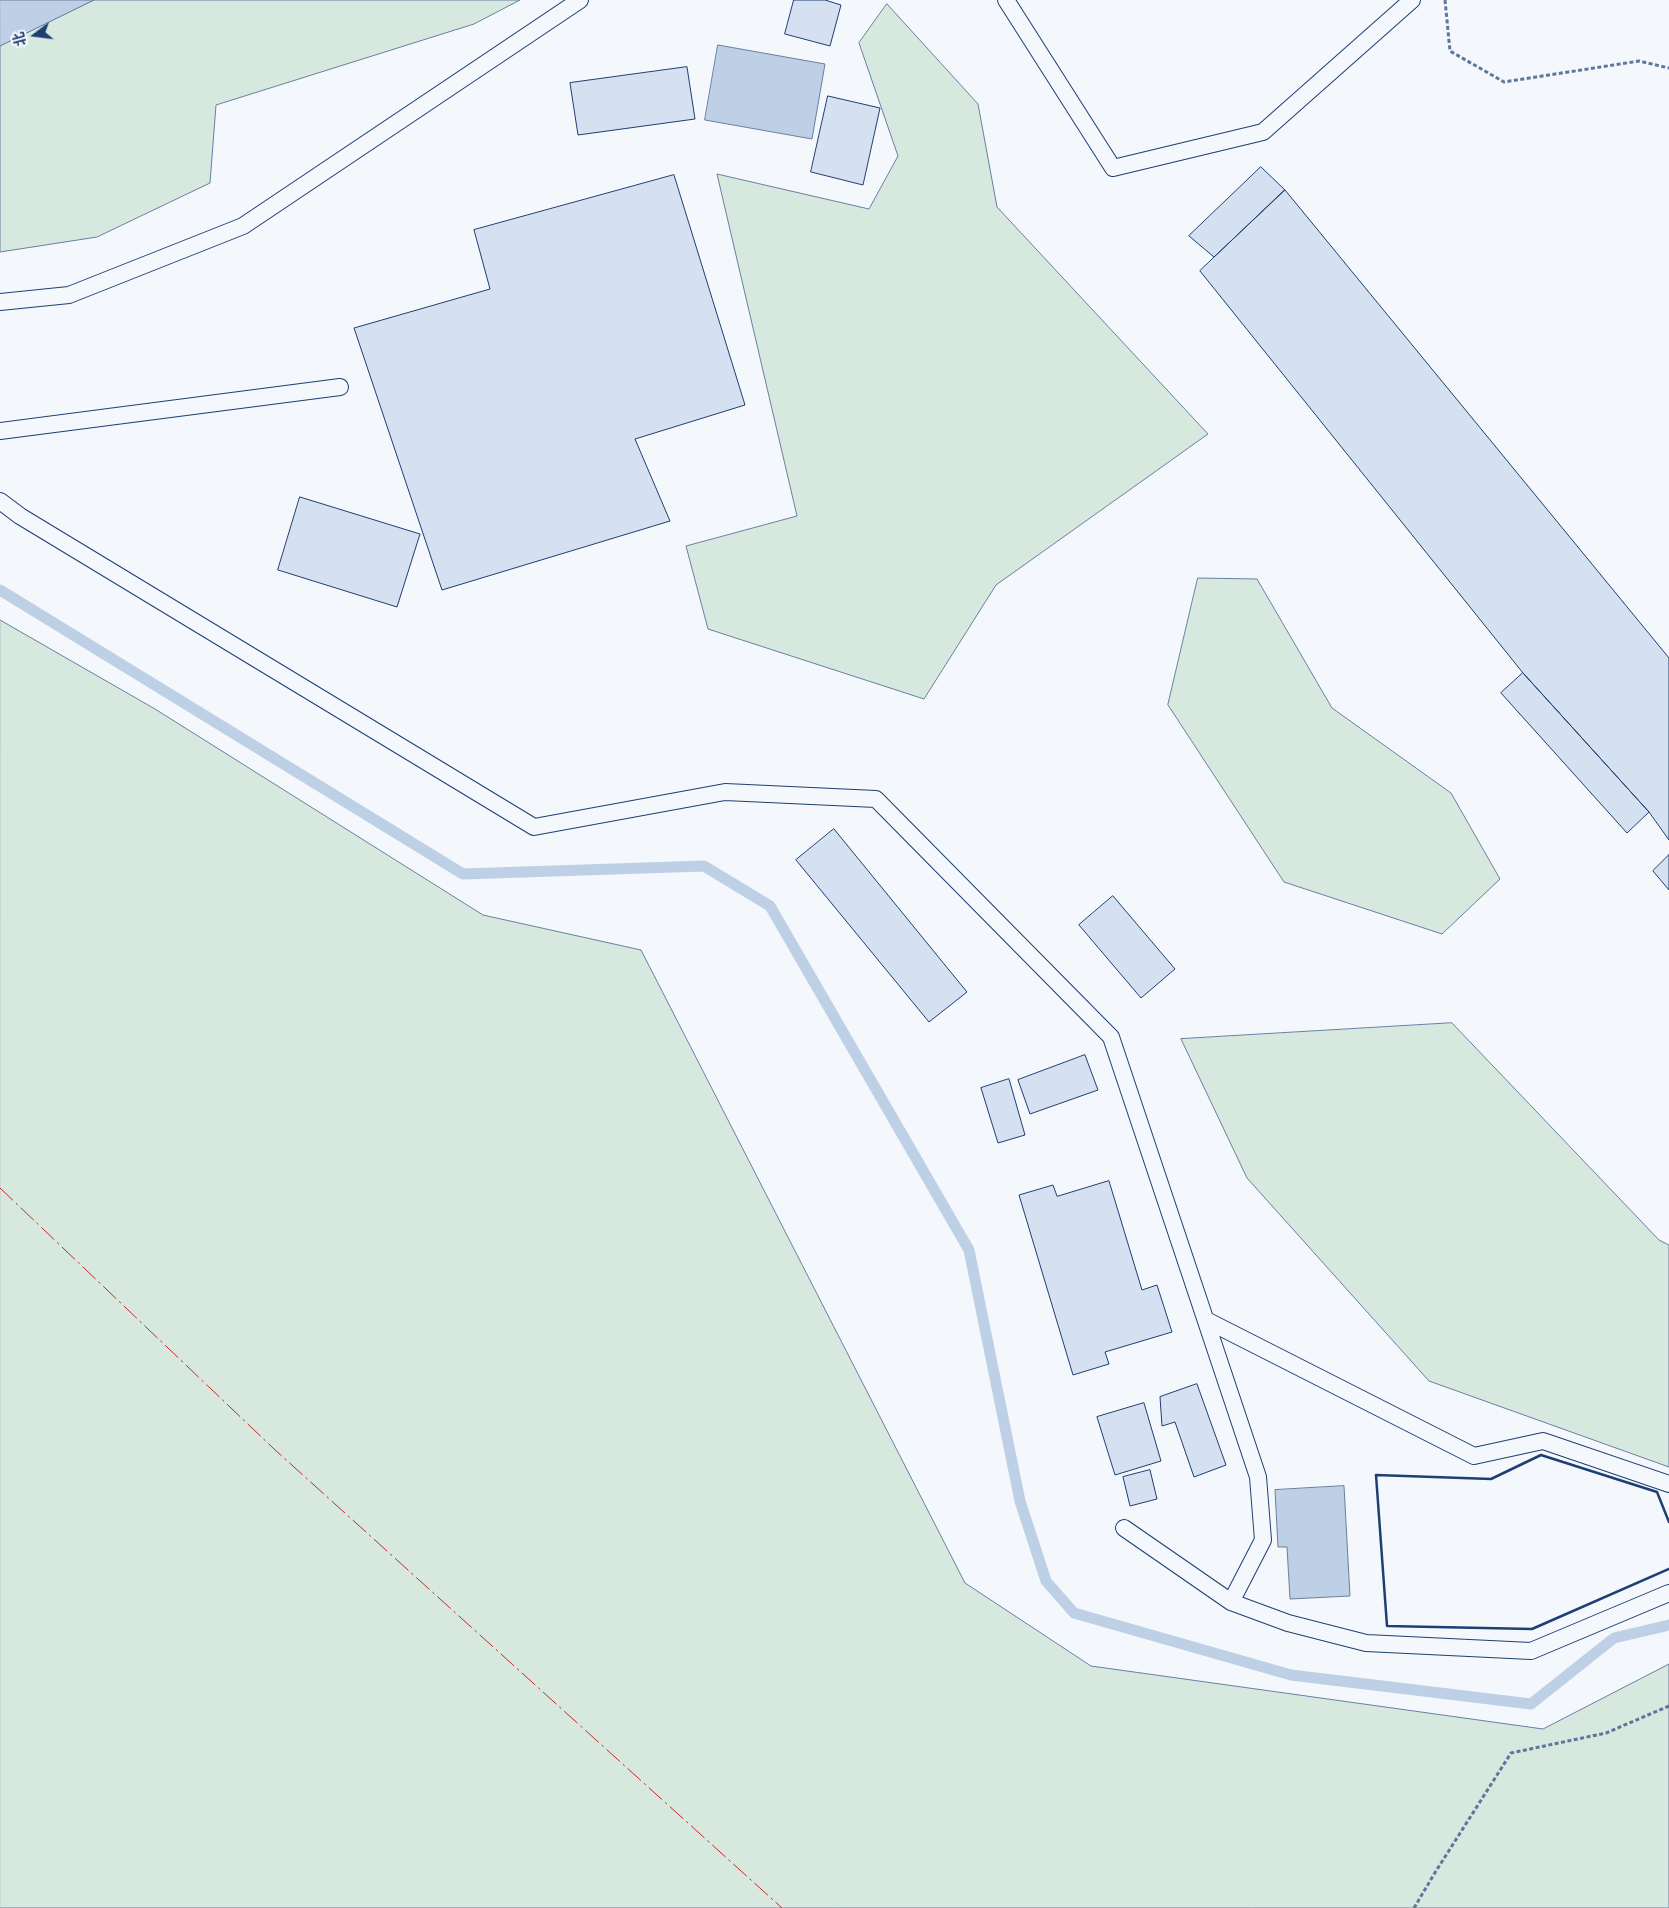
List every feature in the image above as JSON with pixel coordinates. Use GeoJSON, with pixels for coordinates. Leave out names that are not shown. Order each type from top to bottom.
{"type":"FeatureCollection","features":[{"type":"Feature","properties":{"kind":"lane"},"geometry":{"type":"LineString","coordinates":[[0,302],[69,295],[243,226],[580,0]]}},
{"type":"Feature","properties":{"kind":"lane"},"geometry":{"type":"LineString","coordinates":[[1006,0],[1113,168],[1263,132],[1412,0]]}},
{"type":"Feature","properties":{"kind":"lane"},"geometry":{"type":"LineString","coordinates":[[0,431],[340,387]]}},
{"type":"Feature","properties":{"kind":"lane"},"geometry":{"type":"LineString","coordinates":[[0,501],[36,526],[534,827],[725,792],[876,799],[1111,1037],[1258,1477],[1263,1540],[1231,1602]]}},
{"type":"Feature","properties":{"kind":"lane"},"geometry":{"type":"LineString","coordinates":[[1206,1320],[1474,1456],[1543,1441],[1669,1484]]}},
{"type":"Feature","properties":{"kind":"lane"},"geometry":{"type":"LineString","coordinates":[[1124,1528],[1231,1602],[1288,1622],[1366,1643],[1531,1651],[1669,1593]]}},
{"type":"Feature","properties":{"kind":"path"},"geometry":{"type":"LineString","coordinates":[[1445,0],[1450,51],[1504,82],[1639,61],[1669,68]]}},
{"type":"Feature","properties":{"kind":"path"},"geometry":{"type":"LineString","coordinates":[[1414,1908],[1511,1754],[1606,1733],[1669,1706]]}},
{"type":"Feature","properties":{"kind":"shaded area"},"geometry":{"type":"Polygon","coordinates":[[[94,0],[520,0],[474,24],[216,105],[210,183],[97,237],[0,252],[0,46],[94,0]]]}},
{"type":"Feature","properties":{"kind":"shaded area"},"geometry":{"type":"Polygon","coordinates":[[[887,4],[978,104],[997,207],[1208,434],[996,585],[924,699],[708,629],[686,546],[797,516],[717,174],[869,209],[898,156],[859,43],[887,4]]]}},
{"type":"Feature","properties":{"kind":"shaded area"},"geometry":{"type":"Polygon","coordinates":[[[1198,578],[1257,579],[1332,708],[1451,793],[1500,879],[1442,934],[1284,882],[1168,705],[1198,578]]]}},
{"type":"Feature","properties":{"kind":"shaded area"},"geometry":{"type":"Polygon","coordinates":[[[0,620],[155,709],[483,915],[641,950],[965,1583],[1091,1666],[1543,1729],[1669,1664],[1669,1908],[0,1908],[0,620]]]}},
{"type":"Feature","properties":{"kind":"shaded area"},"geometry":{"type":"Polygon","coordinates":[[[1452,1023],[1659,1240],[1669,1245],[1669,1467],[1429,1381],[1247,1178],[1181,1039],[1452,1023]]]}},
{"type":"Feature","properties":{"kind":"water"},"geometry":{"type":"Polygon","coordinates":[[[0,0],[94,0],[0,46],[0,0]]]}},
{"type":"Feature","properties":{"kind":"water"},"geometry":{"type":"Polygon","coordinates":[[[718,45],[825,64],[812,139],[705,120],[718,45]]]}},
{"type":"Feature","properties":{"kind":"water"},"geometry":{"type":"Polygon","coordinates":[[[1344,1486],[1350,1596],[1290,1599],[1287,1547],[1278,1547],[1275,1490],[1344,1486]]]}},
{"type":"Feature","properties":{"kind":"building"},"geometry":{"type":"Polygon","coordinates":[[[794,0],[825,0],[841,5],[830,46],[785,34],[794,0]]]}},
{"type":"Feature","properties":{"kind":"building"},"geometry":{"type":"Polygon","coordinates":[[[687,67],[695,119],[578,135],[570,83],[687,67]]]}},
{"type":"Feature","properties":{"kind":"building"},"geometry":{"type":"Polygon","coordinates":[[[828,96],[880,108],[863,185],[811,172],[828,96]]]}},
{"type":"Feature","properties":{"kind":"building"},"geometry":{"type":"Polygon","coordinates":[[[1261,167],[1285,190],[1214,257],[1189,236],[1261,167]]]}},
{"type":"Feature","properties":{"kind":"building"},"geometry":{"type":"Polygon","coordinates":[[[674,175],[745,405],[635,439],[670,521],[442,590],[354,328],[490,289],[474,230],[674,175]]]}},
{"type":"Feature","properties":{"kind":"building"},"geometry":{"type":"Polygon","coordinates":[[[1285,190],[1669,658],[1669,840],[1649,812],[1523,673],[1200,271],[1285,190]]]}},
{"type":"Feature","properties":{"kind":"building"},"geometry":{"type":"Polygon","coordinates":[[[300,497],[420,534],[397,607],[278,570],[300,497]]]}},
{"type":"Feature","properties":{"kind":"building"},"geometry":{"type":"Polygon","coordinates":[[[1523,673],[1649,812],[1627,833],[1501,693],[1523,673]]]}},
{"type":"Feature","properties":{"kind":"building"},"geometry":{"type":"Polygon","coordinates":[[[834,829],[967,992],[929,1022],[796,860],[834,829]]]}},
{"type":"Feature","properties":{"kind":"building"},"geometry":{"type":"Polygon","coordinates":[[[1669,855],[1669,890],[1653,871],[1669,855]]]}},
{"type":"Feature","properties":{"kind":"building"},"geometry":{"type":"Polygon","coordinates":[[[1113,896],[1175,969],[1141,998],[1079,925],[1113,896]]]}},
{"type":"Feature","properties":{"kind":"building"},"geometry":{"type":"Polygon","coordinates":[[[1085,1055],[1098,1090],[1030,1114],[1018,1080],[1085,1055]]]}},
{"type":"Feature","properties":{"kind":"building"},"geometry":{"type":"Polygon","coordinates":[[[1009,1079],[1025,1135],[998,1143],[981,1088],[1009,1079]]]}},
{"type":"Feature","properties":{"kind":"building"},"geometry":{"type":"Polygon","coordinates":[[[1109,1181],[1142,1290],[1157,1285],[1172,1332],[1105,1352],[1109,1364],[1073,1375],[1019,1195],[1053,1185],[1057,1196],[1109,1181]]]}},
{"type":"Feature","properties":{"kind":"building"},"geometry":{"type":"Polygon","coordinates":[[[1197,1384],[1226,1465],[1194,1477],[1175,1422],[1162,1426],[1160,1397],[1197,1384]]]}},
{"type":"Feature","properties":{"kind":"building"},"geometry":{"type":"Polygon","coordinates":[[[1144,1403],[1161,1461],[1115,1475],[1097,1417],[1144,1403]]]}},
{"type":"Feature","properties":{"kind":"building"},"geometry":{"type":"Polygon","coordinates":[[[1150,1470],[1157,1499],[1130,1506],[1123,1477],[1150,1470]]]}},
{"type":"Feature","properties":{"kind":"waterway"},"geometry":{"type":"LineString","coordinates":[[0,590],[463,874],[704,866],[770,906],[969,1250],[1020,1501],[1046,1581],[1074,1613],[1291,1675],[1531,1704],[1614,1638],[1669,1625]]}},
{"type":"Feature","properties":{"kind":"wall"},"geometry":{"type":"LineString","coordinates":[[1669,1522],[1657,1492],[1541,1455],[1491,1479],[1376,1475],[1387,1626],[1532,1629],[1669,1569]]}},
{"type":"Feature","properties":{"kind":"power"},"geometry":{"type":"LineString","coordinates":[[0,1188],[273,1448],[782,1908]]}}]}
